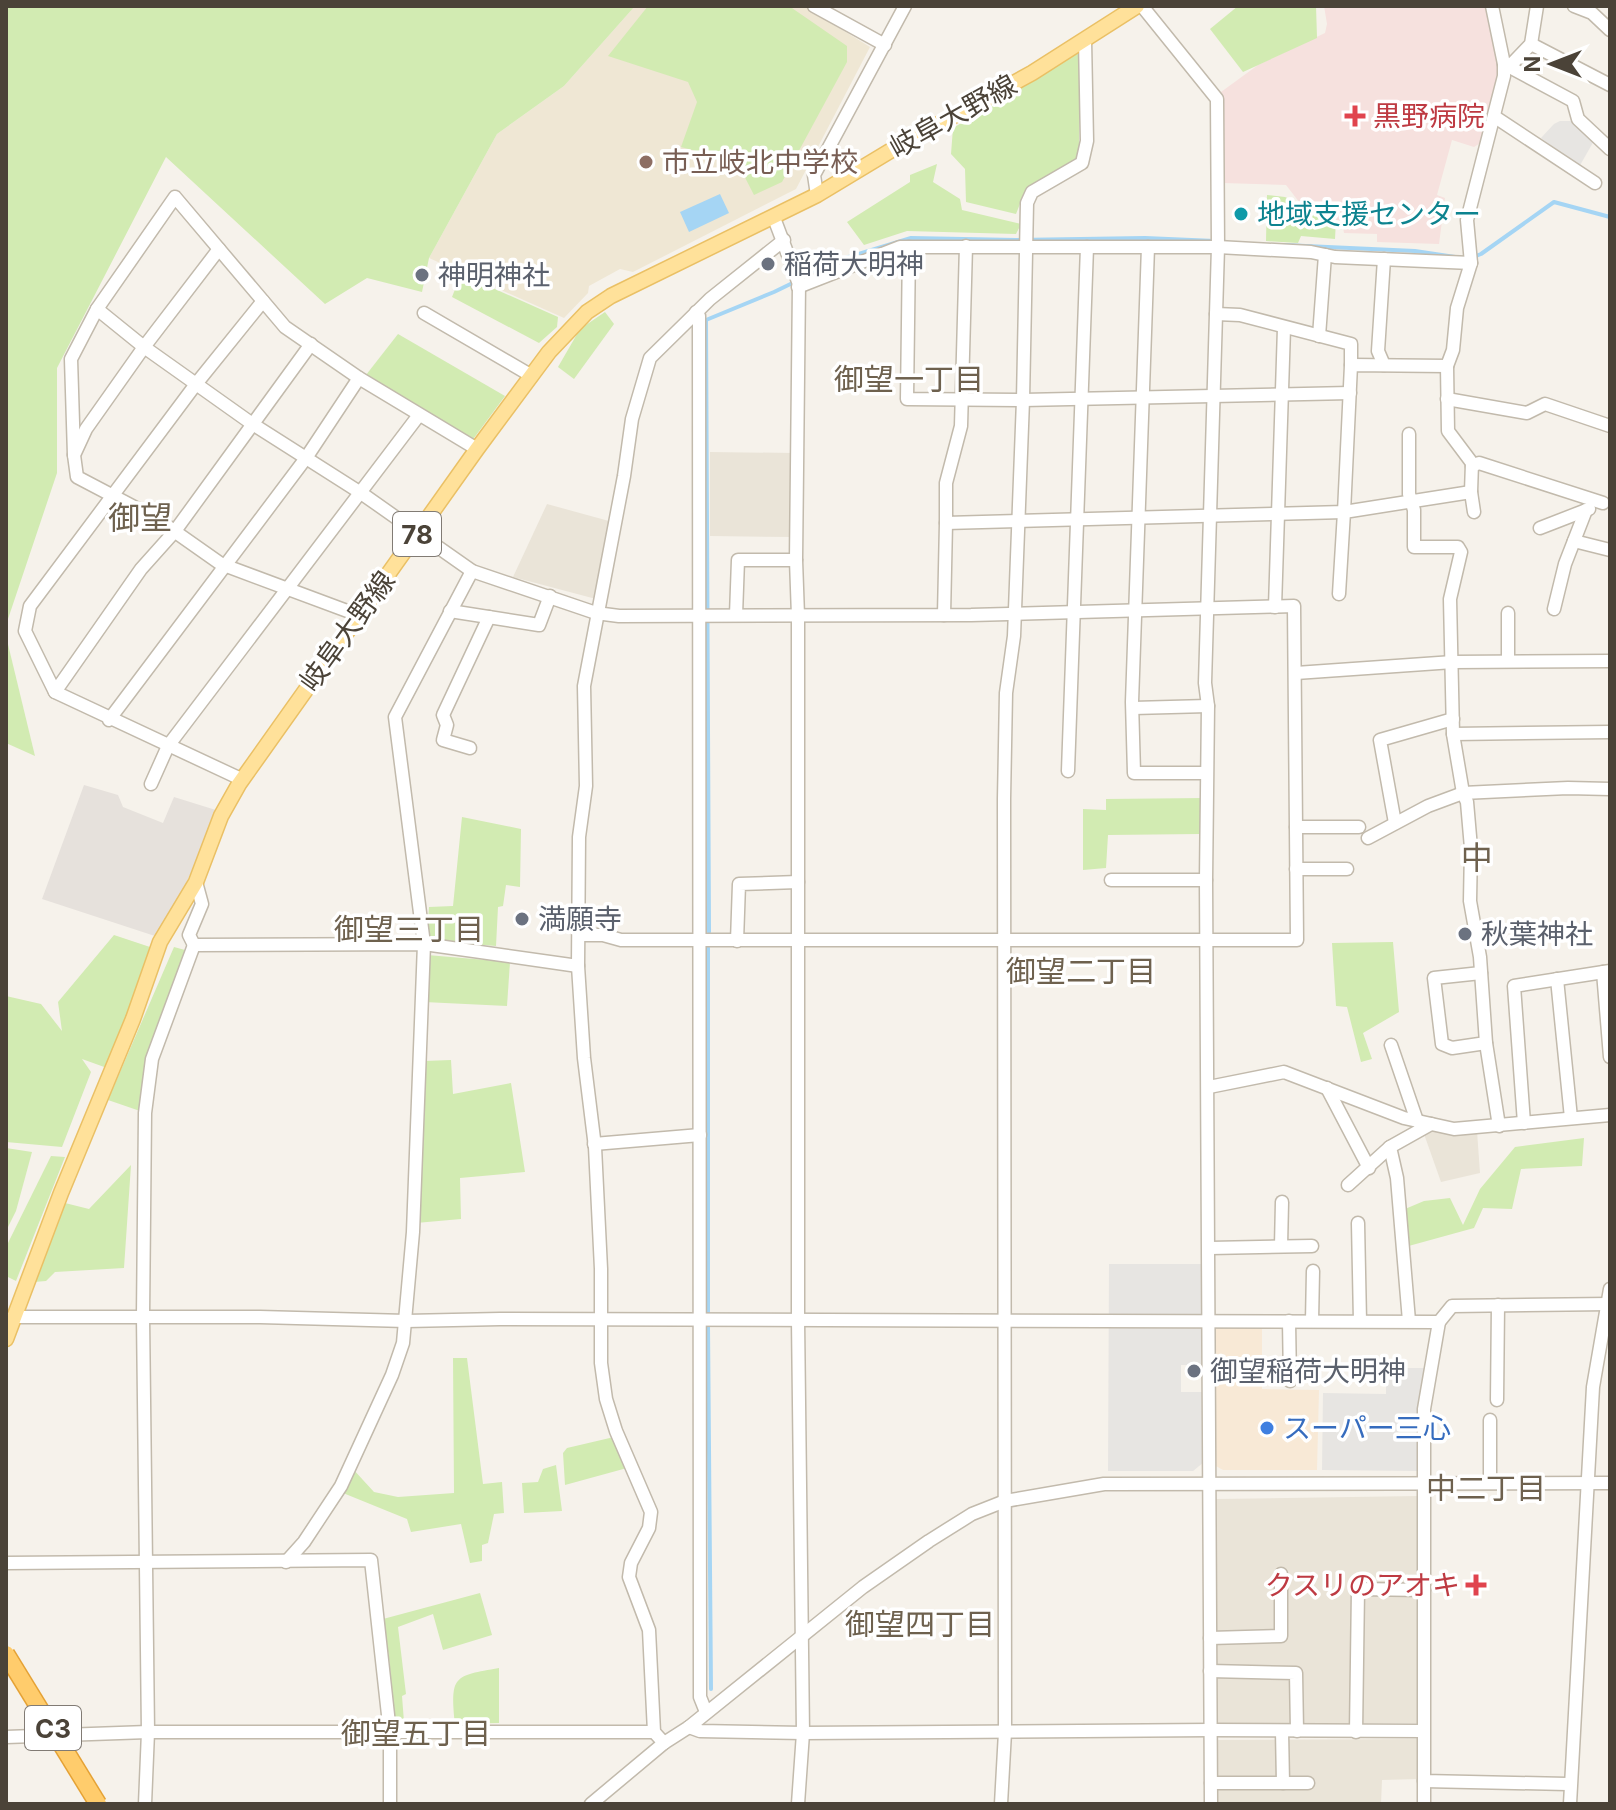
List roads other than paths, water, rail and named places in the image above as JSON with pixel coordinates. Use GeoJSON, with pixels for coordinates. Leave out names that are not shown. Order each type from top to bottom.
{"type":"FeatureCollection","features":[{"type":"Feature","properties":{"kind":"highway","name":"C3"},"geometry":{"type":"LineString","coordinates":[[6,1654],[98,1804]]}},
{"type":"Feature","properties":{"kind":"main road","name":"岐阜大野線"},"geometry":{"type":"LineString","coordinates":[[6,1339],[61,1193],[133,1019],[160,942],[196,882],[221,816],[241,779],[477,449],[577,322],[601,302],[817,195],[1032,73],[1140,6]]}},
{"type":"Feature","properties":{"kind":"street"},"geometry":{"type":"LineString","coordinates":[[814,6],[885,45]]}},
{"type":"Feature","properties":{"kind":"street"},"geometry":{"type":"LineString","coordinates":[[817,195],[814,175],[905,6]]}},
{"type":"Feature","properties":{"kind":"street"},"geometry":{"type":"LineString","coordinates":[[1140,6],[1217,99],[1218,247],[1205,607],[1208,706],[1206,939],[1211,1804]]}},
{"type":"Feature","properties":{"kind":"street"},"geometry":{"type":"LineString","coordinates":[[1474,512],[1472,466],[1448,431],[1447,366],[1453,350],[1457,308],[1471,263],[1467,220],[1507,65],[1492,6]]}},
{"type":"Feature","properties":{"kind":"street"},"geometry":{"type":"LineString","coordinates":[[1507,65],[1531,44],[1537,6]]}},
{"type":"Feature","properties":{"kind":"street"},"geometry":{"type":"LineString","coordinates":[[1574,6],[1594,10],[1610,30]]}},
{"type":"Feature","properties":{"kind":"street"},"geometry":{"type":"LineString","coordinates":[[1001,1804],[1005,1732],[1002,939],[1006,693],[1014,636],[1027,203],[1032,192],[1082,163],[1087,141],[1085,40]]}},
{"type":"Feature","properties":{"kind":"street"},"geometry":{"type":"LineString","coordinates":[[1531,44],[1610,85]]}},
{"type":"Feature","properties":{"kind":"street"},"geometry":{"type":"LineString","coordinates":[[1507,65],[1573,101],[1578,119],[1610,149]]}},
{"type":"Feature","properties":{"kind":"street"},"geometry":{"type":"LineString","coordinates":[[1495,117],[1595,183]]}},
{"type":"Feature","properties":{"kind":"street"},"geometry":{"type":"LineString","coordinates":[[358,615],[225,565],[175,531],[77,477],[71,359],[97,309],[175,197],[285,327],[359,378],[477,449]]}},
{"type":"Feature","properties":{"kind":"street"},"geometry":{"type":"LineString","coordinates":[[774,218],[799,284],[796,560],[798,1320],[803,1733],[798,1804]]}},
{"type":"Feature","properties":{"kind":"street"},"geometry":{"type":"LineString","coordinates":[[664,1743],[654,1732],[649,1630],[629,1577],[631,1563],[649,1528],[651,1512],[616,1431],[606,1399],[601,1363],[603,1320],[594,1144],[578,966],[579,837],[586,786],[584,686],[632,419],[650,358],[696,312],[784,240]]}},
{"type":"Feature","properties":{"kind":"street"},"geometry":{"type":"LineString","coordinates":[[944,615],[946,483],[961,426],[966,246]]}},
{"type":"Feature","properties":{"kind":"street"},"geometry":{"type":"LineString","coordinates":[[798,287],[900,247],[1218,247],[1471,263]]}},
{"type":"Feature","properties":{"kind":"street"},"geometry":{"type":"LineString","coordinates":[[909,247],[907,399],[1023,400],[1350,393]]}},
{"type":"Feature","properties":{"kind":"street"},"geometry":{"type":"LineString","coordinates":[[1068,771],[1087,247]]}},
{"type":"Feature","properties":{"kind":"street"},"geometry":{"type":"LineString","coordinates":[[1148,247],[1135,609],[1134,773],[1206,773]]}},
{"type":"Feature","properties":{"kind":"street"},"geometry":{"type":"LineString","coordinates":[[74,455],[86,429],[219,249]]}},
{"type":"Feature","properties":{"kind":"street"},"geometry":{"type":"LineString","coordinates":[[1319,336],[1325,255]]}},
{"type":"Feature","properties":{"kind":"street"},"geometry":{"type":"LineString","coordinates":[[1384,259],[1378,351],[1384,365]]}},
{"type":"Feature","properties":{"kind":"street"},"geometry":{"type":"LineString","coordinates":[[241,779],[109,720],[55,692],[25,631],[30,606],[196,384],[263,301]]}},
{"type":"Feature","properties":{"kind":"street"},"geometry":{"type":"LineString","coordinates":[[97,309],[144,347],[251,423],[361,493],[472,571],[596,613],[699,616],[944,615],[1294,606],[1297,940],[737,941],[621,940],[603,935],[579,935]]}},
{"type":"Feature","properties":{"kind":"street"},"geometry":{"type":"LineString","coordinates":[[696,312],[699,316],[700,1697],[706,1712]]}},
{"type":"Feature","properties":{"kind":"street"},"geometry":{"type":"LineString","coordinates":[[424,313],[532,376]]}},
{"type":"Feature","properties":{"kind":"street"},"geometry":{"type":"LineString","coordinates":[[1216,314],[1240,315],[1351,344],[1339,594]]}},
{"type":"Feature","properties":{"kind":"street"},"geometry":{"type":"LineString","coordinates":[[1275,607],[1284,328]]}},
{"type":"Feature","properties":{"kind":"street"},"geometry":{"type":"LineString","coordinates":[[55,692],[141,569],[175,531],[311,344]]}},
{"type":"Feature","properties":{"kind":"street"},"geometry":{"type":"LineString","coordinates":[[1351,365],[1447,366]]}},
{"type":"Feature","properties":{"kind":"street"},"geometry":{"type":"LineString","coordinates":[[109,720],[306,458],[359,378]]}},
{"type":"Feature","properties":{"kind":"street"},"geometry":{"type":"LineString","coordinates":[[1447,399],[1527,413],[1545,404],[1610,426]]}},
{"type":"Feature","properties":{"kind":"street"},"geometry":{"type":"LineString","coordinates":[[151,784],[168,746],[419,415]]}},
{"type":"Feature","properties":{"kind":"street"},"geometry":{"type":"LineString","coordinates":[[1409,434],[1409,494],[1414,547],[1458,547],[1461,552],[1450,599],[1453,734],[1467,802],[1471,848],[1470,901],[1499,1126]]}},
{"type":"Feature","properties":{"kind":"street"},"geometry":{"type":"LineString","coordinates":[[1472,466],[1479,463],[1607,502]]}},
{"type":"Feature","properties":{"kind":"street"},"geometry":{"type":"LineString","coordinates":[[946,523],[1344,512],[1471,492]]}},
{"type":"Feature","properties":{"kind":"street"},"geometry":{"type":"LineString","coordinates":[[1540,528],[1607,502]]}},
{"type":"Feature","properties":{"kind":"street"},"geometry":{"type":"LineString","coordinates":[[1554,609],[1565,564],[1586,510]]}},
{"type":"Feature","properties":{"kind":"street"},"geometry":{"type":"LineString","coordinates":[[1574,541],[1610,550]]}},
{"type":"Feature","properties":{"kind":"street"},"geometry":{"type":"LineString","coordinates":[[736,615],[738,560],[796,560]]}},
{"type":"Feature","properties":{"kind":"street"},"geometry":{"type":"LineString","coordinates":[[286,1562],[312,1531],[341,1486],[392,1375],[406,1321],[413,1232],[424,944],[395,717],[472,571]]}},
{"type":"Feature","properties":{"kind":"street"},"geometry":{"type":"LineString","coordinates":[[450,611],[539,625],[550,596]]}},
{"type":"Feature","properties":{"kind":"street"},"geometry":{"type":"LineString","coordinates":[[1508,613],[1508,661]]}},
{"type":"Feature","properties":{"kind":"street"},"geometry":{"type":"LineString","coordinates":[[470,748],[443,740],[447,725],[443,715],[489,617]]}},
{"type":"Feature","properties":{"kind":"street"},"geometry":{"type":"LineString","coordinates":[[1296,673],[1453,662],[1610,661]]}},
{"type":"Feature","properties":{"kind":"street"},"geometry":{"type":"LineString","coordinates":[[1133,708],[1208,706]]}},
{"type":"Feature","properties":{"kind":"street"},"geometry":{"type":"LineString","coordinates":[[1395,823],[1380,740],[1453,719]]}},
{"type":"Feature","properties":{"kind":"street"},"geometry":{"type":"LineString","coordinates":[[1453,734],[1610,732]]}},
{"type":"Feature","properties":{"kind":"street"},"geometry":{"type":"LineString","coordinates":[[1368,838],[1428,806],[1463,793],[1610,789]]}},
{"type":"Feature","properties":{"kind":"street"},"geometry":{"type":"LineString","coordinates":[[1296,827],[1359,827]]}},
{"type":"Feature","properties":{"kind":"street"},"geometry":{"type":"LineString","coordinates":[[1296,869],[1347,869]]}},
{"type":"Feature","properties":{"kind":"street"},"geometry":{"type":"LineString","coordinates":[[1111,880],[1206,880]]}},
{"type":"Feature","properties":{"kind":"street"},"geometry":{"type":"LineString","coordinates":[[145,1804],[148,1732],[143,1317],[145,1113],[152,1059],[194,945],[189,935],[202,904],[196,882]]}},
{"type":"Feature","properties":{"kind":"street"},"geometry":{"type":"LineString","coordinates":[[737,941],[739,884],[798,882]]}},
{"type":"Feature","properties":{"kind":"street"},"geometry":{"type":"LineString","coordinates":[[194,945],[424,944],[578,966]]}},
{"type":"Feature","properties":{"kind":"street"},"geometry":{"type":"LineString","coordinates":[[1524,1123],[1514,986],[1607,971],[1610,1057]]}},
{"type":"Feature","properties":{"kind":"street"},"geometry":{"type":"LineString","coordinates":[[1481,973],[1434,978],[1442,1044],[1452,1048],[1486,1043]]}},
{"type":"Feature","properties":{"kind":"street"},"geometry":{"type":"LineString","coordinates":[[1557,979],[1571,1118]]}},
{"type":"Feature","properties":{"kind":"street"},"geometry":{"type":"LineString","coordinates":[[1391,1045],[1424,1122]]}},
{"type":"Feature","properties":{"kind":"street"},"geometry":{"type":"LineString","coordinates":[[1209,1087],[1284,1072],[1424,1122],[1454,1129],[1610,1115]]}},
{"type":"Feature","properties":{"kind":"street"},"geometry":{"type":"LineString","coordinates":[[1327,1088],[1369,1168]]}},
{"type":"Feature","properties":{"kind":"street"},"geometry":{"type":"LineString","coordinates":[[1348,1185],[1390,1147],[1424,1122]]}},
{"type":"Feature","properties":{"kind":"street"},"geometry":{"type":"LineString","coordinates":[[594,1144],[700,1135]]}},
{"type":"Feature","properties":{"kind":"street"},"geometry":{"type":"LineString","coordinates":[[1390,1147],[1397,1178],[1409,1321]]}},
{"type":"Feature","properties":{"kind":"street"},"geometry":{"type":"LineString","coordinates":[[1281,1246],[1282,1202]]}},
{"type":"Feature","properties":{"kind":"street"},"geometry":{"type":"LineString","coordinates":[[1358,1223],[1360,1321]]}},
{"type":"Feature","properties":{"kind":"street"},"geometry":{"type":"LineString","coordinates":[[1210,1248],[1312,1246]]}},
{"type":"Feature","properties":{"kind":"street"},"geometry":{"type":"LineString","coordinates":[[1312,1321],[1313,1271]]}},
{"type":"Feature","properties":{"kind":"street"},"geometry":{"type":"LineString","coordinates":[[1570,1804],[1593,1387],[1610,1289]]}},
{"type":"Feature","properties":{"kind":"street"},"geometry":{"type":"LineString","coordinates":[[1424,1804],[1424,1409],[1439,1322],[1452,1306],[1609,1304]]}},
{"type":"Feature","properties":{"kind":"street"},"geometry":{"type":"LineString","coordinates":[[1497,1400],[1498,1305]]}},
{"type":"Feature","properties":{"kind":"street"},"geometry":{"type":"LineString","coordinates":[[13,1317],[406,1321],[1439,1322]]}},
{"type":"Feature","properties":{"kind":"street"},"geometry":{"type":"LineString","coordinates":[[1289,1321],[1290,1381]]}},
{"type":"Feature","properties":{"kind":"street"},"geometry":{"type":"LineString","coordinates":[[1490,1420],[1490,1482]]}},
{"type":"Feature","properties":{"kind":"street"},"geometry":{"type":"LineString","coordinates":[[593,1803],[664,1743],[689,1727],[800,1637],[929,1541],[972,1514],[1005,1501],[1104,1484],[1610,1483]]}},
{"type":"Feature","properties":{"kind":"street"},"geometry":{"type":"LineString","coordinates":[[6,1563],[371,1560],[390,1733],[390,1804]]}},
{"type":"Feature","properties":{"kind":"street"},"geometry":{"type":"LineString","coordinates":[[1210,1638],[1281,1636],[1281,1574]]}},
{"type":"Feature","properties":{"kind":"street"},"geometry":{"type":"LineString","coordinates":[[1356,1732],[1358,1589],[1424,1590]]}},
{"type":"Feature","properties":{"kind":"street"},"geometry":{"type":"LineString","coordinates":[[1210,1671],[1296,1673],[1297,1731]]}},
{"type":"Feature","properties":{"kind":"street"},"geometry":{"type":"LineString","coordinates":[[689,1727],[700,1731],[803,1733],[1423,1731]]}},
{"type":"Feature","properties":{"kind":"street"},"geometry":{"type":"LineString","coordinates":[[1282,1731],[1283,1783]]}},
{"type":"Feature","properties":{"kind":"street"},"geometry":{"type":"LineString","coordinates":[[6,1737],[148,1732],[654,1732]]}},
{"type":"Feature","properties":{"kind":"street"},"geometry":{"type":"LineString","coordinates":[[1424,1781],[1567,1784]]}},
{"type":"Feature","properties":{"kind":"street"},"geometry":{"type":"LineString","coordinates":[[1211,1783],[1308,1783]]}},
{"type":"Feature","properties":{"kind":"water"},"geometry":{"type":"Polygon","coordinates":[[[720,194],[729,213],[689,232],[680,212],[720,194]]]}},
{"type":"Feature","properties":{"kind":"waterway"},"geometry":{"type":"LineString","coordinates":[[1471,258],[1554,202],[1610,217]]}},
{"type":"Feature","properties":{"kind":"waterway"},"geometry":{"type":"LineString","coordinates":[[709,932],[706,320],[842,259],[911,238],[1215,241]]}},
{"type":"Feature","properties":{"kind":"waterway"},"geometry":{"type":"LineString","coordinates":[[1284,245],[1415,251],[1455,257]]}},
{"type":"Feature","properties":{"kind":"waterway"},"geometry":{"type":"LineString","coordinates":[[708,948],[708,1312]]}},
{"type":"Feature","properties":{"kind":"waterway"},"geometry":{"type":"LineString","coordinates":[[708,1327],[711,1689]]}},
{"type":"Feature","properties":{"kind":"place","name":"黒野病院"},"geometry":{"type":"Point","coordinates":[1355,116]}},
{"type":"Feature","properties":{"kind":"place","name":"市立岐北中学校"},"geometry":{"type":"Point","coordinates":[646,162]}},
{"type":"Feature","properties":{"kind":"place","name":"地域支援センター"},"geometry":{"type":"Point","coordinates":[1241,214]}},
{"type":"Feature","properties":{"kind":"place","name":"稲荷大明神"},"geometry":{"type":"Point","coordinates":[768,264]}},
{"type":"Feature","properties":{"kind":"place","name":"神明神社"},"geometry":{"type":"Point","coordinates":[422,275]}},
{"type":"Feature","properties":{"kind":"place","name":"満願寺"},"geometry":{"type":"Point","coordinates":[522,919]}},
{"type":"Feature","properties":{"kind":"place","name":"秋葉神社"},"geometry":{"type":"Point","coordinates":[1465,934]}},
{"type":"Feature","properties":{"kind":"place","name":"御望稲荷大明神"},"geometry":{"type":"Point","coordinates":[1194,1371]}},
{"type":"Feature","properties":{"kind":"place","name":"スーパー三心"},"geometry":{"type":"Point","coordinates":[1267,1428]}},
{"type":"Feature","properties":{"kind":"place","name":"クスリのアオキ"},"geometry":{"type":"Point","coordinates":[1476,1585]}},
{"type":"Feature","properties":{"kind":"district","name":"御望一丁目"},"geometry":{"type":"Point","coordinates":[909,379]}},
{"type":"Feature","properties":{"kind":"district","name":"御望"},"geometry":{"type":"Point","coordinates":[140,517]}},
{"type":"Feature","properties":{"kind":"district","name":"中"},"geometry":{"type":"Point","coordinates":[1477,857]}},
{"type":"Feature","properties":{"kind":"district","name":"御望三丁目"},"geometry":{"type":"Point","coordinates":[409,929]}},
{"type":"Feature","properties":{"kind":"district","name":"御望二丁目"},"geometry":{"type":"Point","coordinates":[1081,971]}},
{"type":"Feature","properties":{"kind":"district","name":"中二丁目"},"geometry":{"type":"Point","coordinates":[1486,1488]}},
{"type":"Feature","properties":{"kind":"district","name":"御望四丁目"},"geometry":{"type":"Point","coordinates":[920,1624]}},
{"type":"Feature","properties":{"kind":"district","name":"御望五丁目"},"geometry":{"type":"Point","coordinates":[416,1733]}}]}
